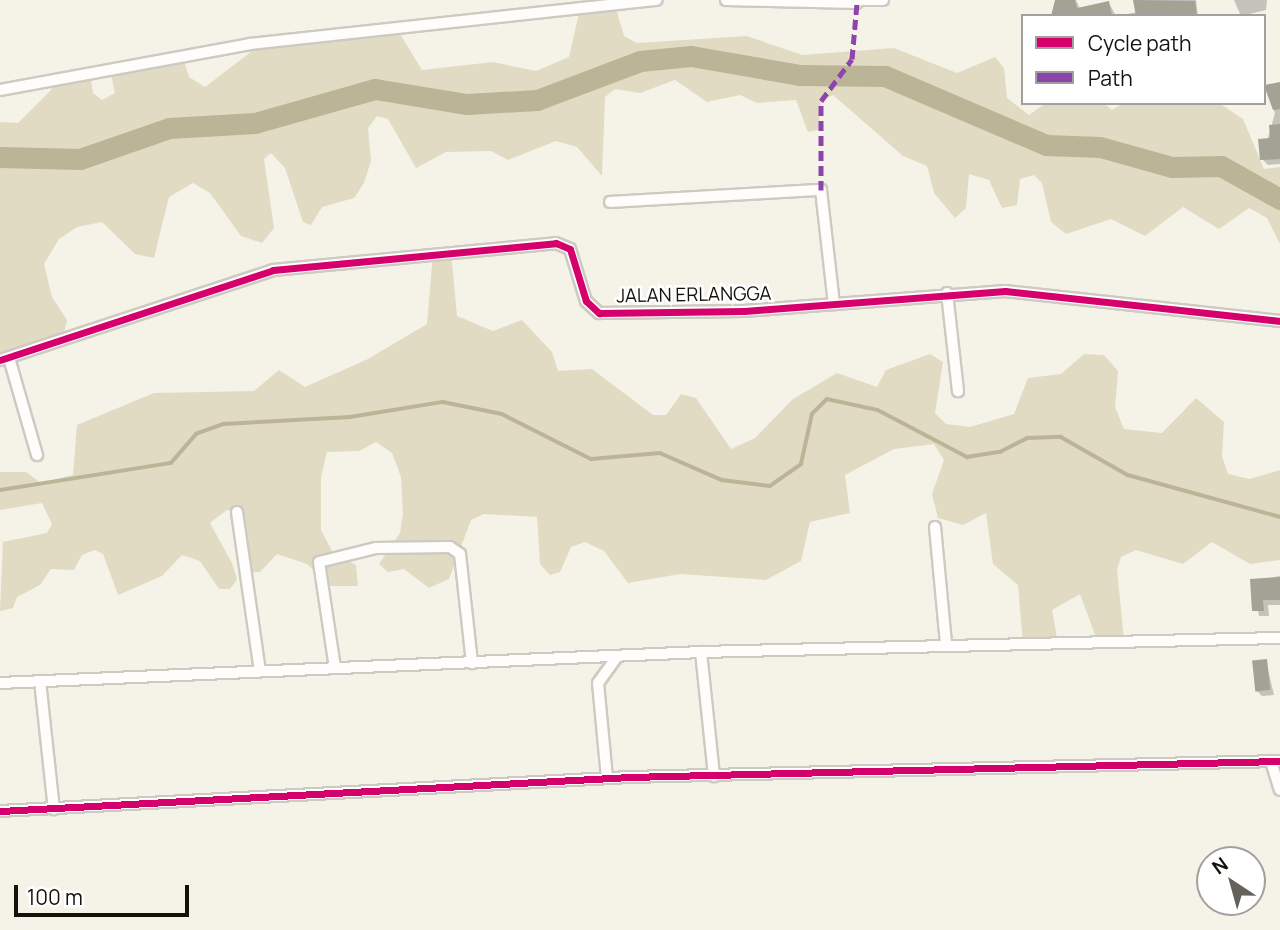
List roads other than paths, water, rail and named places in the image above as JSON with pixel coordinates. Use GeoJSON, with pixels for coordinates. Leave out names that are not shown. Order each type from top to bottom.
{"type":"FeatureCollection","features":[{"type":"Feature","properties":{"kind":"street"},"geometry":{"type":"LineString","coordinates":[[0,90],[257,43],[657,0]]}},
{"type":"Feature","properties":{"kind":"street"},"geometry":{"type":"LineString","coordinates":[[726,0],[883,0]]}},
{"type":"Feature","properties":{"kind":"street"},"geometry":{"type":"LineString","coordinates":[[610,202],[821,190],[834,304]]}},
{"type":"Feature","properties":{"kind":"street","name":"JALAN ERLANGGA"},"geometry":{"type":"LineString","coordinates":[[4,359],[273,270],[556,243],[570,249],[586,301],[598,313],[834,304],[947,293],[1059,296],[1280,321]]}},
{"type":"Feature","properties":{"kind":"street"},"geometry":{"type":"LineString","coordinates":[[947,293],[958,391]]}},
{"type":"Feature","properties":{"kind":"street"},"geometry":{"type":"LineString","coordinates":[[4,359],[37,455]]}},
{"type":"Feature","properties":{"kind":"street"},"geometry":{"type":"LineString","coordinates":[[237,512],[260,671]]}},
{"type":"Feature","properties":{"kind":"street"},"geometry":{"type":"LineString","coordinates":[[935,527],[946,644]]}},
{"type":"Feature","properties":{"kind":"street"},"geometry":{"type":"LineString","coordinates":[[335,668],[319,562],[376,548],[450,547],[460,554],[472,663]]}},
{"type":"Feature","properties":{"kind":"street"},"geometry":{"type":"LineString","coordinates":[[0,683],[615,658],[701,652],[1280,638]]}},
{"type":"Feature","properties":{"kind":"street"},"geometry":{"type":"LineString","coordinates":[[701,652],[714,776]]}},
{"type":"Feature","properties":{"kind":"street"},"geometry":{"type":"LineString","coordinates":[[607,778],[598,683],[615,658]]}},
{"type":"Feature","properties":{"kind":"street"},"geometry":{"type":"LineString","coordinates":[[40,681],[54,809]]}},
{"type":"Feature","properties":{"kind":"street"},"geometry":{"type":"LineString","coordinates":[[0,811],[607,778],[1276,761],[1280,790]]}},
{"type":"Feature","properties":{"kind":"waterway"},"geometry":{"type":"LineString","coordinates":[[0,157],[80,159],[169,128],[255,123],[375,89],[467,104],[537,100],[640,61],[691,56],[800,75],[885,76],[1046,145],[1100,147],[1172,167],[1221,166],[1280,199]]}},
{"type":"Feature","properties":{"kind":"waterway"},"geometry":{"type":"LineString","coordinates":[[0,490],[171,463],[196,434],[223,424],[350,417],[443,402],[502,414],[591,459],[660,453],[722,480],[770,486],[801,464],[812,414],[827,399],[878,410],[967,457],[1000,452],[1027,438],[1061,437],[1128,475],[1280,517]]}}]}
